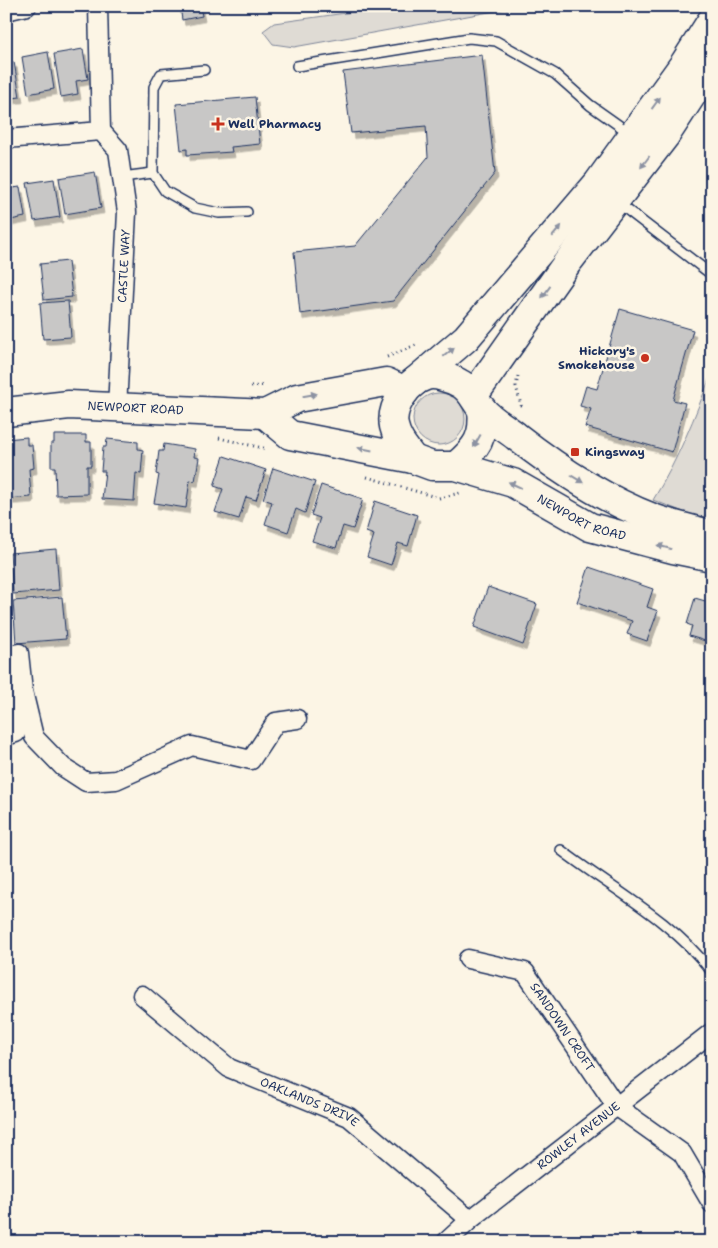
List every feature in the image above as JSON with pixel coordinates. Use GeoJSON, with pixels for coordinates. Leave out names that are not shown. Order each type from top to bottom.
{"type":"FeatureCollection","features":[{"type":"Feature","properties":{"kind":"main road"},"geometry":{"type":"LineString","coordinates":[[413,458],[399,442],[394,425],[394,413],[408,387],[466,338],[598,183],[684,64],[712,20]]}},
{"type":"Feature","properties":{"kind":"main road"},"geometry":{"type":"LineString","coordinates":[[456,466],[478,442],[484,427],[478,402],[567,263],[665,136],[712,64]]}},
{"type":"Feature","properties":{"kind":"main road"},"geometry":{"type":"LineString","coordinates":[[408,387],[427,375],[460,383],[478,402],[561,470],[601,494],[653,518],[712,535]]}},
{"type":"Feature","properties":{"kind":"main road","name":"NEWPORT ROAD"},"geometry":{"type":"LineString","coordinates":[[6,412],[69,405],[265,414],[298,398],[386,382],[408,387]]}},
{"type":"Feature","properties":{"kind":"main road","name":"NEWPORT ROAD"},"geometry":{"type":"LineString","coordinates":[[265,414],[290,435],[413,458],[432,466],[456,466],[513,483],[590,526],[673,549],[712,557]]}},
{"type":"Feature","properties":{"kind":"street"},"geometry":{"type":"LineString","coordinates":[[6,11],[27,6]]}},
{"type":"Feature","properties":{"kind":"street"},"geometry":{"type":"LineString","coordinates":[[6,139],[101,131],[98,6]]}},
{"type":"Feature","properties":{"kind":"street","name":"CASTLE WAY"},"geometry":{"type":"LineString","coordinates":[[101,131],[118,150],[127,212],[117,408]]}},
{"type":"Feature","properties":{"kind":"street"},"geometry":{"type":"LineString","coordinates":[[6,656],[19,654],[23,692],[34,737],[63,767],[86,782],[116,780],[192,746],[252,760],[276,722],[297,719]]}},
{"type":"Feature","properties":{"kind":"street"},"geometry":{"type":"LineString","coordinates":[[6,676],[16,734],[6,736]]}},
{"type":"Feature","properties":{"kind":"street","name":"SANDOWN CROFT"},"geometry":{"type":"LineString","coordinates":[[468,959],[525,972],[616,1106]]}},
{"type":"Feature","properties":{"kind":"street","name":"OAKLANDS DRIVE"},"geometry":{"type":"LineString","coordinates":[[142,994],[229,1068],[349,1117],[470,1220]]}},
{"type":"Feature","properties":{"kind":"street","name":"ROWLEY AVENUE"},"geometry":{"type":"LineString","coordinates":[[446,1242],[470,1220],[712,1032]]}},
{"type":"Feature","properties":{"kind":"street"},"geometry":{"type":"LineString","coordinates":[[616,1106],[682,1153],[712,1204]]}},
{"type":"Feature","properties":{"kind":"lane"},"geometry":{"type":"LineString","coordinates":[[297,66],[469,38],[496,41],[555,74],[590,105],[633,136]]}},
{"type":"Feature","properties":{"kind":"lane"},"geometry":{"type":"LineString","coordinates":[[204,70],[162,74],[154,87],[153,173],[165,191],[195,208],[219,213],[247,212]]}},
{"type":"Feature","properties":{"kind":"lane"},"geometry":{"type":"LineString","coordinates":[[122,177],[153,173]]}},
{"type":"Feature","properties":{"kind":"lane"},"geometry":{"type":"LineString","coordinates":[[616,201],[712,275]]}},
{"type":"Feature","properties":{"kind":"lane"},"geometry":{"type":"LineString","coordinates":[[561,850],[666,926],[696,952],[712,972]]}},
{"type":"Feature","properties":{"kind":"path"},"geometry":{"type":"LineString","coordinates":[[381,360],[416,346],[424,340]]}},
{"type":"Feature","properties":{"kind":"path"},"geometry":{"type":"LineString","coordinates":[[520,369],[516,386],[520,405],[525,412]]}},
{"type":"Feature","properties":{"kind":"path"},"geometry":{"type":"LineString","coordinates":[[242,388],[272,384]]}},
{"type":"Feature","properties":{"kind":"path"},"geometry":{"type":"LineString","coordinates":[[214,437],[273,450]]}},
{"type":"Feature","properties":{"kind":"path"},"geometry":{"type":"LineString","coordinates":[[366,477],[439,498],[468,491]]}},
{"type":"Feature","properties":{"kind":"shaded area"},"geometry":{"type":"Polygon","coordinates":[[[396,6],[523,6],[294,47],[273,44],[263,31],[274,23],[396,6]]]}},
{"type":"Feature","properties":{"kind":"shaded area"},"geometry":{"type":"Polygon","coordinates":[[[712,372],[712,509],[701,519],[653,500],[678,454],[712,372]]]}},
{"type":"Feature","properties":{"kind":"shaded area"},"geometry":{"type":"Polygon","coordinates":[[[439,393],[449,395],[457,401],[463,409],[465,419],[463,429],[457,437],[449,443],[439,445],[429,443],[421,437],[415,429],[413,419],[415,409],[421,401],[429,395],[439,393]]]}},
{"type":"Feature","properties":{"kind":"building"},"geometry":{"type":"Polygon","coordinates":[[[180,6],[200,6],[202,16],[182,20],[180,6]]]}},
{"type":"Feature","properties":{"kind":"building"},"geometry":{"type":"Polygon","coordinates":[[[83,49],[88,79],[76,81],[78,94],[61,97],[54,54],[83,49]]]}},
{"type":"Feature","properties":{"kind":"building"},"geometry":{"type":"Polygon","coordinates":[[[48,52],[54,89],[28,94],[22,57],[48,52]]]}},
{"type":"Feature","properties":{"kind":"building"},"geometry":{"type":"Polygon","coordinates":[[[482,55],[495,173],[393,301],[300,314],[294,252],[355,246],[428,157],[426,126],[351,133],[343,72],[482,55]]]}},
{"type":"Feature","properties":{"kind":"building"},"geometry":{"type":"Polygon","coordinates":[[[14,62],[20,97],[6,99],[6,64],[14,62]]]}},
{"type":"Feature","properties":{"kind":"building","name":"Well Pharmacy"},"geometry":{"type":"Polygon","coordinates":[[[255,97],[260,144],[231,147],[232,152],[187,155],[187,149],[181,150],[176,104],[255,97]]]}},
{"type":"Feature","properties":{"kind":"building"},"geometry":{"type":"Polygon","coordinates":[[[95,172],[101,208],[65,214],[59,178],[95,172]]]}},
{"type":"Feature","properties":{"kind":"building"},"geometry":{"type":"Polygon","coordinates":[[[54,179],[60,217],[34,221],[27,183],[54,179]]]}},
{"type":"Feature","properties":{"kind":"building"},"geometry":{"type":"Polygon","coordinates":[[[20,187],[25,217],[6,221],[6,189],[20,187]]]}},
{"type":"Feature","properties":{"kind":"building"},"geometry":{"type":"Polygon","coordinates":[[[68,261],[72,297],[44,300],[40,264],[68,261]]]}},
{"type":"Feature","properties":{"kind":"building"},"geometry":{"type":"Polygon","coordinates":[[[68,301],[71,337],[43,339],[40,303],[68,301]]]}},
{"type":"Feature","properties":{"kind":"building","name":"Hickory's Smokehouse"},"geometry":{"type":"Polygon","coordinates":[[[620,309],[693,330],[673,400],[685,403],[672,452],[585,427],[591,409],[580,406],[586,386],[597,389],[620,309]]]}},
{"type":"Feature","properties":{"kind":"building"},"geometry":{"type":"Polygon","coordinates":[[[54,435],[86,435],[86,442],[91,442],[91,466],[87,466],[87,494],[56,495],[55,467],[51,467],[51,443],[54,443],[54,435]]]}},
{"type":"Feature","properties":{"kind":"building"},"geometry":{"type":"Polygon","coordinates":[[[27,437],[27,445],[32,445],[34,468],[29,469],[31,497],[6,499],[6,439],[27,437]]]}},
{"type":"Feature","properties":{"kind":"building"},"geometry":{"type":"Polygon","coordinates":[[[107,439],[138,442],[138,449],[143,450],[141,474],[136,473],[134,501],[102,499],[105,471],[101,471],[103,447],[106,447],[107,439]]]}},
{"type":"Feature","properties":{"kind":"building"},"geometry":{"type":"Polygon","coordinates":[[[164,444],[195,449],[194,457],[199,458],[195,481],[190,480],[186,508],[154,503],[159,475],[156,474],[159,451],[163,451],[164,444]]]}},
{"type":"Feature","properties":{"kind":"building"},"geometry":{"type":"Polygon","coordinates":[[[224,456],[266,470],[256,500],[246,497],[239,519],[215,512],[223,489],[214,486],[224,456]]]}},
{"type":"Feature","properties":{"kind":"building"},"geometry":{"type":"Polygon","coordinates":[[[273,468],[315,482],[305,513],[296,509],[288,532],[265,524],[272,502],[263,499],[273,468]]]}},
{"type":"Feature","properties":{"kind":"building"},"geometry":{"type":"Polygon","coordinates":[[[321,485],[363,499],[353,529],[343,526],[336,548],[312,541],[320,518],[311,515],[321,485]]]}},
{"type":"Feature","properties":{"kind":"building"},"geometry":{"type":"Polygon","coordinates":[[[375,501],[417,515],[408,546],[398,543],[391,565],[367,557],[374,535],[366,532],[375,501]]]}},
{"type":"Feature","properties":{"kind":"building"},"geometry":{"type":"Polygon","coordinates":[[[56,549],[59,590],[13,594],[10,553],[56,549]]]}},
{"type":"Feature","properties":{"kind":"building"},"geometry":{"type":"Polygon","coordinates":[[[589,567],[653,589],[647,607],[658,611],[647,641],[627,634],[632,621],[577,602],[589,567]]]}},
{"type":"Feature","properties":{"kind":"building"},"geometry":{"type":"Polygon","coordinates":[[[488,587],[537,604],[523,645],[474,627],[488,587]]]}},
{"type":"Feature","properties":{"kind":"building"},"geometry":{"type":"Polygon","coordinates":[[[62,597],[66,639],[16,643],[13,601],[62,597]]]}},
{"type":"Feature","properties":{"kind":"building"},"geometry":{"type":"Polygon","coordinates":[[[695,598],[712,603],[712,643],[689,636],[692,626],[687,624],[695,598]]]}},
{"type":"Feature","properties":{"kind":"place","name":"Well Pharmacy"},"geometry":{"type":"Point","coordinates":[218,124]}},
{"type":"Feature","properties":{"kind":"place","name":"Hickory's Smokehouse"},"geometry":{"type":"Point","coordinates":[645,358]}},
{"type":"Feature","properties":{"kind":"place","name":"Kingsway"},"geometry":{"type":"Point","coordinates":[575,452]}}]}
